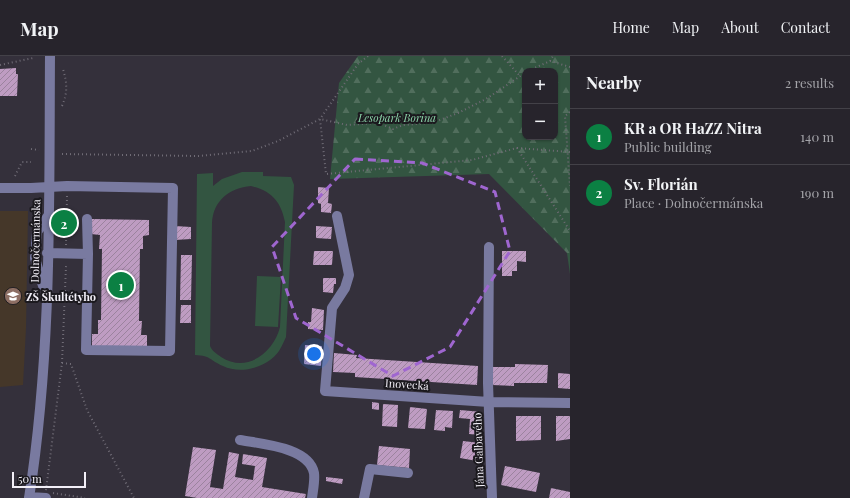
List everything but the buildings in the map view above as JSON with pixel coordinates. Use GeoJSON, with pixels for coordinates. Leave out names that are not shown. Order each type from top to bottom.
{"type":"FeatureCollection","features":[{"type":"Feature","properties":{"kind":"street","name":"Dolnočermánska"},"geometry":{"type":"LineString","coordinates":[[29,497],[41,402],[46,297],[50,56]]}},
{"type":"Feature","properties":{"kind":"street"},"geometry":{"type":"LineString","coordinates":[[0,188],[67,186],[172,188],[170,351],[86,350],[88,254],[87,219]]}},
{"type":"Feature","properties":{"kind":"street"},"geometry":{"type":"LineString","coordinates":[[46,297],[35,258],[38,232],[48,216]]}},
{"type":"Feature","properties":{"kind":"street","name":"Inovecká"},"geometry":{"type":"LineString","coordinates":[[337,216],[349,275],[345,288],[332,308],[325,391],[489,402],[570,403]]}},
{"type":"Feature","properties":{"kind":"street"},"geometry":{"type":"LineString","coordinates":[[489,247],[489,402]]}},
{"type":"Feature","properties":{"kind":"street"},"geometry":{"type":"LineString","coordinates":[[47,253],[88,254]]}},
{"type":"Feature","properties":{"kind":"street","name":"Jána Galbavého"},"geometry":{"type":"LineString","coordinates":[[489,402],[492,498]]}},
{"type":"Feature","properties":{"kind":"street"},"geometry":{"type":"LineString","coordinates":[[240,440],[288,449],[306,460],[314,472],[312,498]]}},
{"type":"Feature","properties":{"kind":"street"},"geometry":{"type":"LineString","coordinates":[[364,498],[370,469],[408,473]]}},
{"type":"Feature","properties":{"kind":"street"},"geometry":{"type":"LineString","coordinates":[[29,497],[46,498]]}},
{"type":"Feature","properties":{"kind":"path"},"geometry":{"type":"LineString","coordinates":[[62,154],[198,156],[252,151],[278,141],[320,120],[358,64],[368,56]]}},
{"type":"Feature","properties":{"kind":"path"},"geometry":{"type":"LineString","coordinates":[[502,56],[519,75]]}},
{"type":"Feature","properties":{"kind":"path"},"geometry":{"type":"LineString","coordinates":[[535,68],[550,61],[553,56]]}},
{"type":"Feature","properties":{"kind":"path"},"geometry":{"type":"LineString","coordinates":[[0,65],[33,58]]}},
{"type":"Feature","properties":{"kind":"path"},"geometry":{"type":"LineString","coordinates":[[550,61],[570,66]]}},
{"type":"Feature","properties":{"kind":"path"},"geometry":{"type":"LineString","coordinates":[[62,106],[67,94],[67,81],[63,69]]}},
{"type":"Feature","properties":{"kind":"path"},"geometry":{"type":"LineString","coordinates":[[320,120],[347,125],[379,123],[393,129],[403,125],[432,123],[486,99],[522,74]]}},
{"type":"Feature","properties":{"kind":"path"},"geometry":{"type":"LineString","coordinates":[[570,112],[565,116],[570,186]]}},
{"type":"Feature","properties":{"kind":"path"},"geometry":{"type":"LineString","coordinates":[[320,120],[326,174],[472,160],[517,148],[570,152]]}},
{"type":"Feature","properties":{"kind":"path"},"geometry":{"type":"LineString","coordinates":[[517,148],[570,231]]}},
{"type":"Feature","properties":{"kind":"path"},"geometry":{"type":"LineString","coordinates":[[32,150],[38,150]]}},
{"type":"Feature","properties":{"kind":"path"},"geometry":{"type":"LineString","coordinates":[[15,176],[22,162],[31,162]]}},
{"type":"Feature","properties":{"kind":"path"},"geometry":{"type":"LineString","coordinates":[[66,244],[67,193]]}},
{"type":"Feature","properties":{"kind":"path"},"geometry":{"type":"LineString","coordinates":[[66,266],[62,363],[46,490],[85,498]]}},
{"type":"Feature","properties":{"kind":"path"},"geometry":{"type":"LineString","coordinates":[[62,363],[71,364],[87,410],[134,498]]}},
{"type":"Feature","properties":{"kind":"highlighted area"},"geometry":{"type":"Polygon","coordinates":[[[355,159],[422,163],[495,192],[510,251],[450,347],[393,376],[296,318],[272,247],[355,159]]]}},
{"type":"Feature","properties":{"kind":"shaded area","name":"ZŠ Škultétyho"},"geometry":{"type":"Polygon","coordinates":[[[0,211],[28,211],[26,328],[23,385],[0,387],[0,211]]]}},
{"type":"Feature","properties":{"kind":"green space","name":"Lesopark Borina"},"geometry":{"type":"Polygon","coordinates":[[[358,56],[570,56],[570,274],[567,253],[489,174],[330,179],[339,83],[358,56]]]}},
{"type":"Feature","properties":{"kind":"green space"},"geometry":{"type":"Polygon","coordinates":[[[242,172],[263,172],[263,176],[291,177],[294,185],[286,337],[279,351],[274,357],[254,368],[238,370],[230,369],[218,364],[208,357],[195,355],[197,174],[213,173],[213,186],[222,179],[242,172]],[[251,186],[243,187],[229,193],[219,202],[213,215],[210,346],[213,351],[231,362],[250,362],[258,358],[272,345],[280,327],[285,222],[278,203],[270,194],[251,186]]]}},
{"type":"Feature","properties":{"kind":"green space"},"geometry":{"type":"Polygon","coordinates":[[[257,276],[281,277],[278,327],[255,326],[257,276]]]}},
{"type":"Feature","properties":{"kind":"place","name":"Sv. Florián"},"geometry":{"type":"Point","coordinates":[64,223]}},
{"type":"Feature","properties":{"kind":"place","name":"KR a OR HaZZ Nitra"},"geometry":{"type":"Point","coordinates":[121,285]}},
{"type":"Feature","properties":{"kind":"place","name":"ZŠ Škultétyho"},"geometry":{"type":"Point","coordinates":[13,296]}}]}
